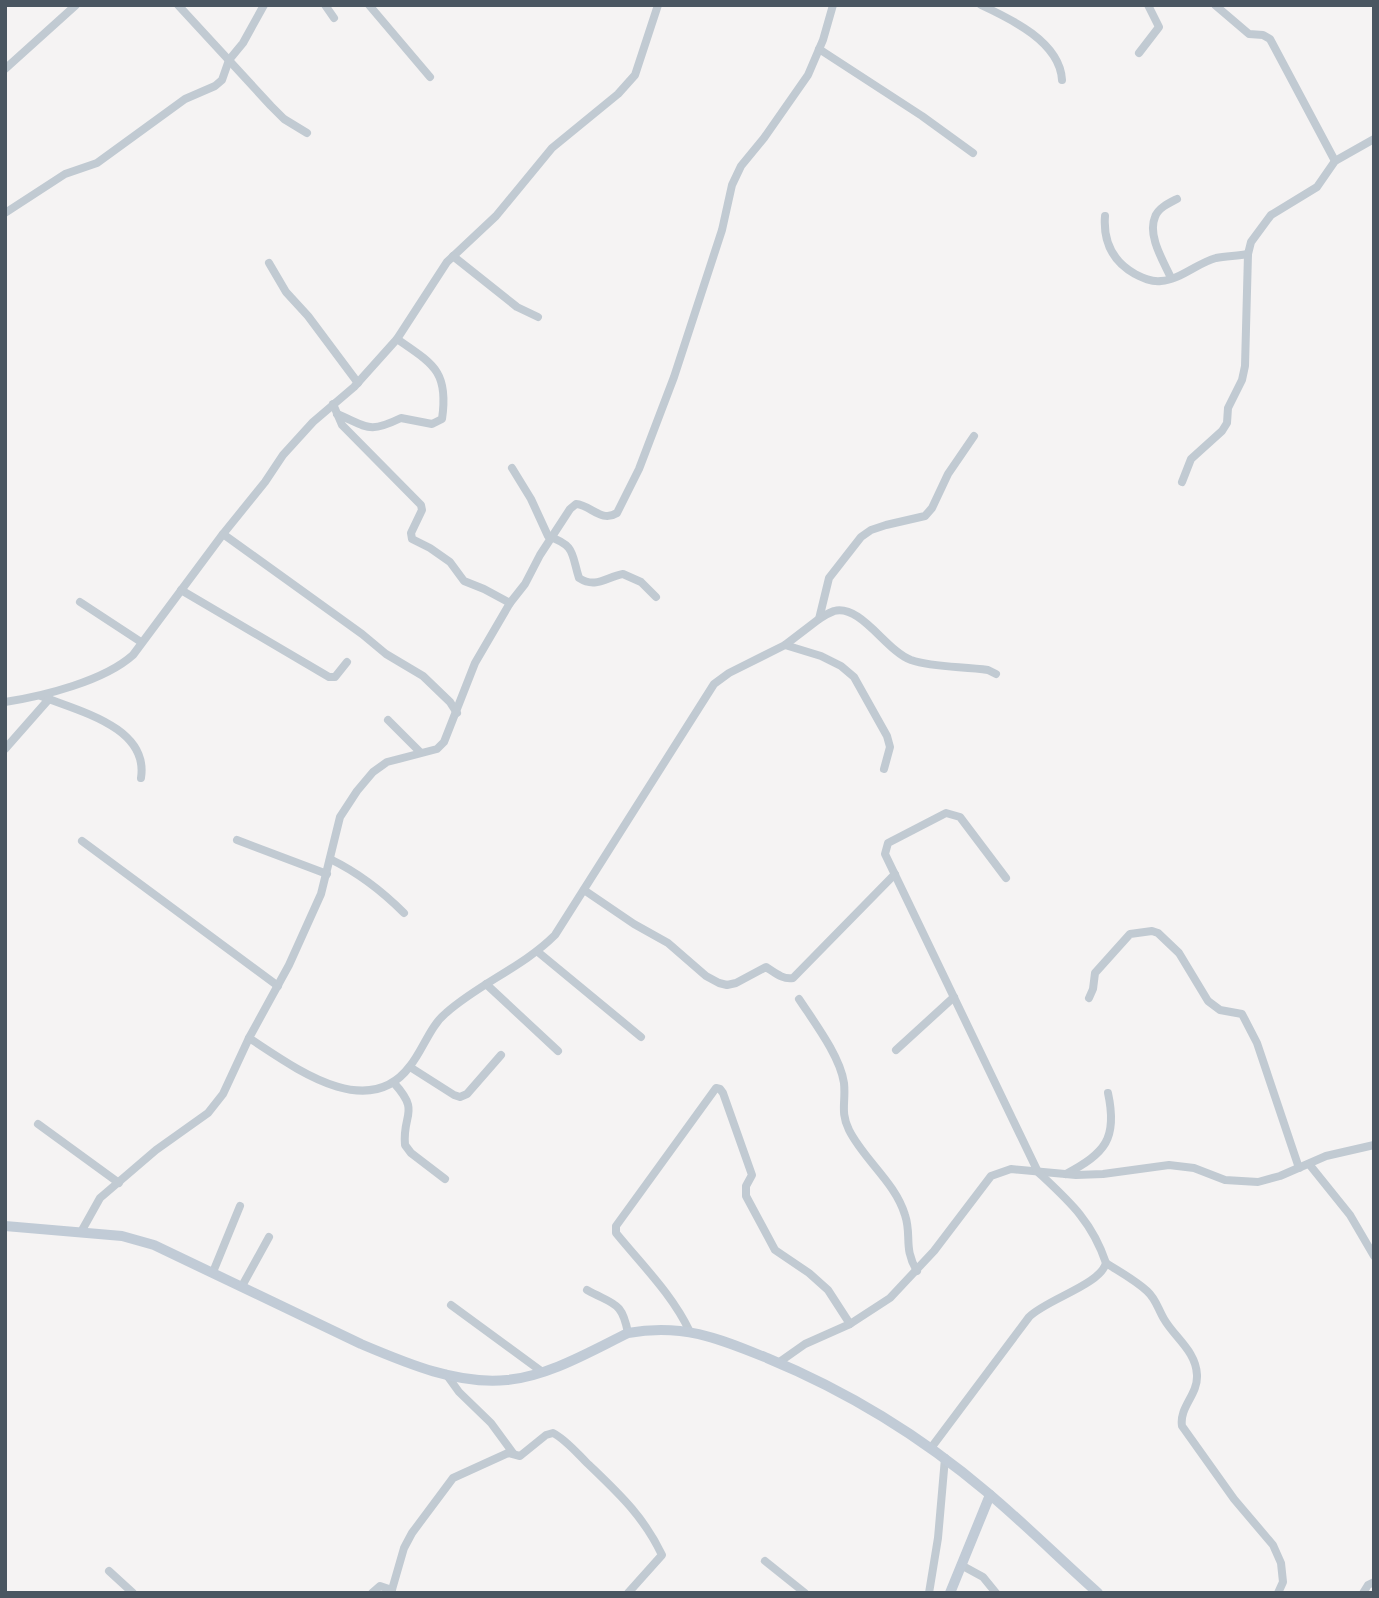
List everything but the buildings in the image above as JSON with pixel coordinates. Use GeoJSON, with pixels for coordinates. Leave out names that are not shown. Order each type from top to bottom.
{"type":"FeatureCollection","features":[{"type":"Feature","properties":{"kind":"street"},"geometry":{"type":"LineString","coordinates":[[5,69],[76,5]]}},
{"type":"Feature","properties":{"kind":"street"},"geometry":{"type":"LineString","coordinates":[[178,5],[278,112],[307,133]]}},
{"type":"Feature","properties":{"kind":"street"},"geometry":{"type":"LineString","coordinates":[[5,213],[65,174],[97,163],[177,105],[215,86],[222,80],[229,60],[243,43],[264,5]]}},
{"type":"Feature","properties":{"kind":"street"},"geometry":{"type":"LineString","coordinates":[[325,5],[334,18]]}},
{"type":"Feature","properties":{"kind":"street"},"geometry":{"type":"LineString","coordinates":[[369,5],[430,77]]}},
{"type":"Feature","properties":{"kind":"street"},"geometry":{"type":"LineString","coordinates":[[5,702],[45,698],[122,665],[133,654],[284,455],[313,422],[358,383],[397,339],[453,256],[496,216],[552,148],[618,94],[635,75],[658,5]]}},
{"type":"Feature","properties":{"kind":"street"},"geometry":{"type":"LineString","coordinates":[[81,1232],[100,1198],[217,1103],[278,986],[321,894],[340,817],[357,791],[373,772],[387,762],[437,749],[444,742],[475,663],[551,537],[576,503],[602,516],[611,517],[617,513],[639,469],[674,377],[722,230],[732,185],[741,166],[808,75],[833,5]]}},
{"type":"Feature","properties":{"kind":"street"},"geometry":{"type":"LineString","coordinates":[[981,5],[1002,15],[1038,39],[1057,60],[1062,80]]}},
{"type":"Feature","properties":{"kind":"street"},"geometry":{"type":"LineString","coordinates":[[1139,53],[1159,27],[1148,5]]}},
{"type":"Feature","properties":{"kind":"street"},"geometry":{"type":"LineString","coordinates":[[1215,5],[1249,34],[1263,35],[1270,39],[1335,161]]}},
{"type":"Feature","properties":{"kind":"street"},"geometry":{"type":"LineString","coordinates":[[819,49],[922,116],[972,153]]}},
{"type":"Feature","properties":{"kind":"street"},"geometry":{"type":"LineString","coordinates":[[1182,482],[1191,459],[1222,431],[1227,423],[1228,408],[1242,380],[1245,366],[1248,254],[1251,242],[1271,215],[1317,187],[1335,161],[1374,139]]}},
{"type":"Feature","properties":{"kind":"street"},"geometry":{"type":"LineString","coordinates":[[1171,278],[1153,226],[1160,209],[1177,199]]}},
{"type":"Feature","properties":{"kind":"street"},"geometry":{"type":"LineString","coordinates":[[1105,216],[1105,236],[1114,257],[1128,270],[1146,280],[1161,281],[1215,258],[1248,254]]}},
{"type":"Feature","properties":{"kind":"street"},"geometry":{"type":"LineString","coordinates":[[453,256],[516,307],[538,317]]}},
{"type":"Feature","properties":{"kind":"street"},"geometry":{"type":"LineString","coordinates":[[269,263],[286,292],[308,316],[358,383]]}},
{"type":"Feature","properties":{"kind":"street"},"geometry":{"type":"LineString","coordinates":[[337,414],[368,428],[388,425],[401,418],[432,424],[442,419],[440,375],[397,339]]}},
{"type":"Feature","properties":{"kind":"street"},"geometry":{"type":"LineString","coordinates":[[333,404],[342,425],[421,505],[422,510],[411,533],[412,539],[450,562],[464,582],[510,603]]}},
{"type":"Feature","properties":{"kind":"street"},"geometry":{"type":"LineString","coordinates":[[819,619],[830,578],[861,537],[886,525],[925,516],[932,508],[948,474],[974,436]]}},
{"type":"Feature","properties":{"kind":"street"},"geometry":{"type":"LineString","coordinates":[[512,468],[531,499],[544,531],[570,547],[574,553],[579,578],[585,582],[605,582],[623,574],[641,582],[656,597]]}},
{"type":"Feature","properties":{"kind":"street"},"geometry":{"type":"LineString","coordinates":[[223,534],[386,654],[423,676],[450,702],[457,713]]}},
{"type":"Feature","properties":{"kind":"street"},"geometry":{"type":"LineString","coordinates":[[181,590],[329,677],[335,677],[347,662]]}},
{"type":"Feature","properties":{"kind":"street"},"geometry":{"type":"LineString","coordinates":[[80,602],[141,642]]}},
{"type":"Feature","properties":{"kind":"street"},"geometry":{"type":"LineString","coordinates":[[249,1038],[317,1081],[333,1087],[376,1089],[394,1083],[410,1067],[444,1014],[538,952],[561,927],[714,684],[729,673],[785,645],[834,611],[844,611],[866,623],[885,643],[911,660],[988,670],[996,674]]}},
{"type":"Feature","properties":{"kind":"street"},"geometry":{"type":"LineString","coordinates":[[785,645],[821,656],[841,666],[854,677],[891,747],[884,769]]}},
{"type":"Feature","properties":{"kind":"street"},"geometry":{"type":"LineString","coordinates":[[5,749],[45,698]]}},
{"type":"Feature","properties":{"kind":"street"},"geometry":{"type":"LineString","coordinates":[[45,698],[106,723],[124,735],[139,753],[143,764],[141,778]]}},
{"type":"Feature","properties":{"kind":"street"},"geometry":{"type":"LineString","coordinates":[[388,720],[420,752]]}},
{"type":"Feature","properties":{"kind":"street"},"geometry":{"type":"LineString","coordinates":[[1006,877],[960,817],[946,813],[888,843],[885,854],[1038,1172],[1078,1209],[1089,1224],[1106,1262],[1155,1299],[1164,1319],[1189,1350],[1197,1379],[1181,1412],[1182,1426],[1234,1499],[1273,1545],[1281,1563],[1283,1582],[1278,1593]]}},
{"type":"Feature","properties":{"kind":"street"},"geometry":{"type":"LineString","coordinates":[[237,840],[327,874]]}},
{"type":"Feature","properties":{"kind":"street"},"geometry":{"type":"LineString","coordinates":[[82,841],[278,986]]}},
{"type":"Feature","properties":{"kind":"street"},"geometry":{"type":"LineString","coordinates":[[330,859],[352,870],[383,892],[404,913]]}},
{"type":"Feature","properties":{"kind":"street"},"geometry":{"type":"LineString","coordinates":[[584,890],[668,943],[706,976],[727,985],[766,967],[782,977],[793,978],[895,874]]}},
{"type":"Feature","properties":{"kind":"street"},"geometry":{"type":"LineString","coordinates":[[1089,998],[1095,973],[1130,934],[1152,931],[1158,933],[1179,953],[1208,1001],[1220,1010],[1242,1014],[1246,1020],[1257,1043],[1299,1168]]}},
{"type":"Feature","properties":{"kind":"street"},"geometry":{"type":"LineString","coordinates":[[538,952],[641,1037]]}},
{"type":"Feature","properties":{"kind":"street"},"geometry":{"type":"LineString","coordinates":[[486,984],[558,1051]]}},
{"type":"Feature","properties":{"kind":"street"},"geometry":{"type":"LineString","coordinates":[[896,1050],[954,997]]}},
{"type":"Feature","properties":{"kind":"street"},"geometry":{"type":"LineString","coordinates":[[799,999],[823,1035],[840,1070],[844,1083],[843,1116],[850,1132],[897,1199],[905,1215],[908,1250],[917,1271]]}},
{"type":"Feature","properties":{"kind":"street"},"geometry":{"type":"LineString","coordinates":[[410,1067],[460,1097],[467,1094],[501,1055]]}},
{"type":"Feature","properties":{"kind":"street"},"geometry":{"type":"LineString","coordinates":[[394,1083],[410,1106],[411,1113],[404,1136],[405,1145],[444,1179]]}},
{"type":"Feature","properties":{"kind":"street"},"geometry":{"type":"LineString","coordinates":[[690,1332],[682,1315],[657,1280],[616,1233],[616,1226],[716,1088],[723,1093],[752,1174],[746,1186],[746,1196],[775,1250],[809,1273],[828,1290],[850,1324]]}},
{"type":"Feature","properties":{"kind":"street"},"geometry":{"type":"LineString","coordinates":[[1066,1174],[1086,1164],[1110,1138],[1112,1110],[1108,1093]]}},
{"type":"Feature","properties":{"kind":"street"},"geometry":{"type":"LineString","coordinates":[[38,1124],[119,1183]]}},
{"type":"Feature","properties":{"kind":"street"},"geometry":{"type":"LineString","coordinates":[[778,1363],[818,1336],[850,1324],[890,1298],[917,1271],[991,1176],[1011,1169],[1103,1174],[1169,1165],[1194,1168],[1225,1180],[1258,1182],[1350,1149],[1374,1145]]}},
{"type":"Feature","properties":{"kind":"street"},"geometry":{"type":"LineString","coordinates":[[1309,1164],[1371,1245],[1374,1256]]}},
{"type":"Feature","properties":{"kind":"street"},"geometry":{"type":"LineString","coordinates":[[213,1272],[240,1206]]}},
{"type":"Feature","properties":{"kind":"street"},"geometry":{"type":"LineString","coordinates":[[5,1226],[122,1236],[154,1245],[382,1353],[446,1374],[508,1380],[541,1371],[628,1333],[665,1329],[710,1336],[847,1395],[931,1448],[990,1495],[1098,1593]]}},
{"type":"Feature","properties":{"kind":"street"},"geometry":{"type":"LineString","coordinates":[[243,1286],[269,1237]]}},
{"type":"Feature","properties":{"kind":"street"},"geometry":{"type":"LineString","coordinates":[[931,1448],[1029,1317],[1038,1308],[1099,1276],[1106,1262]]}},
{"type":"Feature","properties":{"kind":"street"},"geometry":{"type":"LineString","coordinates":[[587,1290],[620,1308],[624,1313],[628,1333]]}},
{"type":"Feature","properties":{"kind":"street"},"geometry":{"type":"LineString","coordinates":[[452,1305],[541,1371]]}},
{"type":"Feature","properties":{"kind":"street"},"geometry":{"type":"LineString","coordinates":[[446,1374],[459,1392],[491,1423],[513,1453]]}},
{"type":"Feature","properties":{"kind":"street"},"geometry":{"type":"LineString","coordinates":[[372,1593],[380,1586],[392,1591],[404,1548],[412,1533],[453,1478],[513,1453],[520,1455],[545,1435],[556,1433],[641,1517],[662,1555],[628,1593]]}},
{"type":"Feature","properties":{"kind":"street"},"geometry":{"type":"LineString","coordinates":[[929,1593],[938,1538],[945,1458]]}},
{"type":"Feature","properties":{"kind":"street"},"geometry":{"type":"LineString","coordinates":[[950,1593],[990,1495]]}},
{"type":"Feature","properties":{"kind":"street"},"geometry":{"type":"LineString","coordinates":[[765,1561],[805,1593]]}},
{"type":"Feature","properties":{"kind":"street"},"geometry":{"type":"LineString","coordinates":[[961,1565],[983,1577],[996,1593]]}},
{"type":"Feature","properties":{"kind":"street"},"geometry":{"type":"LineString","coordinates":[[109,1572],[133,1593]]}},
{"type":"Feature","properties":{"kind":"street"},"geometry":{"type":"LineString","coordinates":[[1363,1593],[1368,1585],[1374,1582]]}}]}
